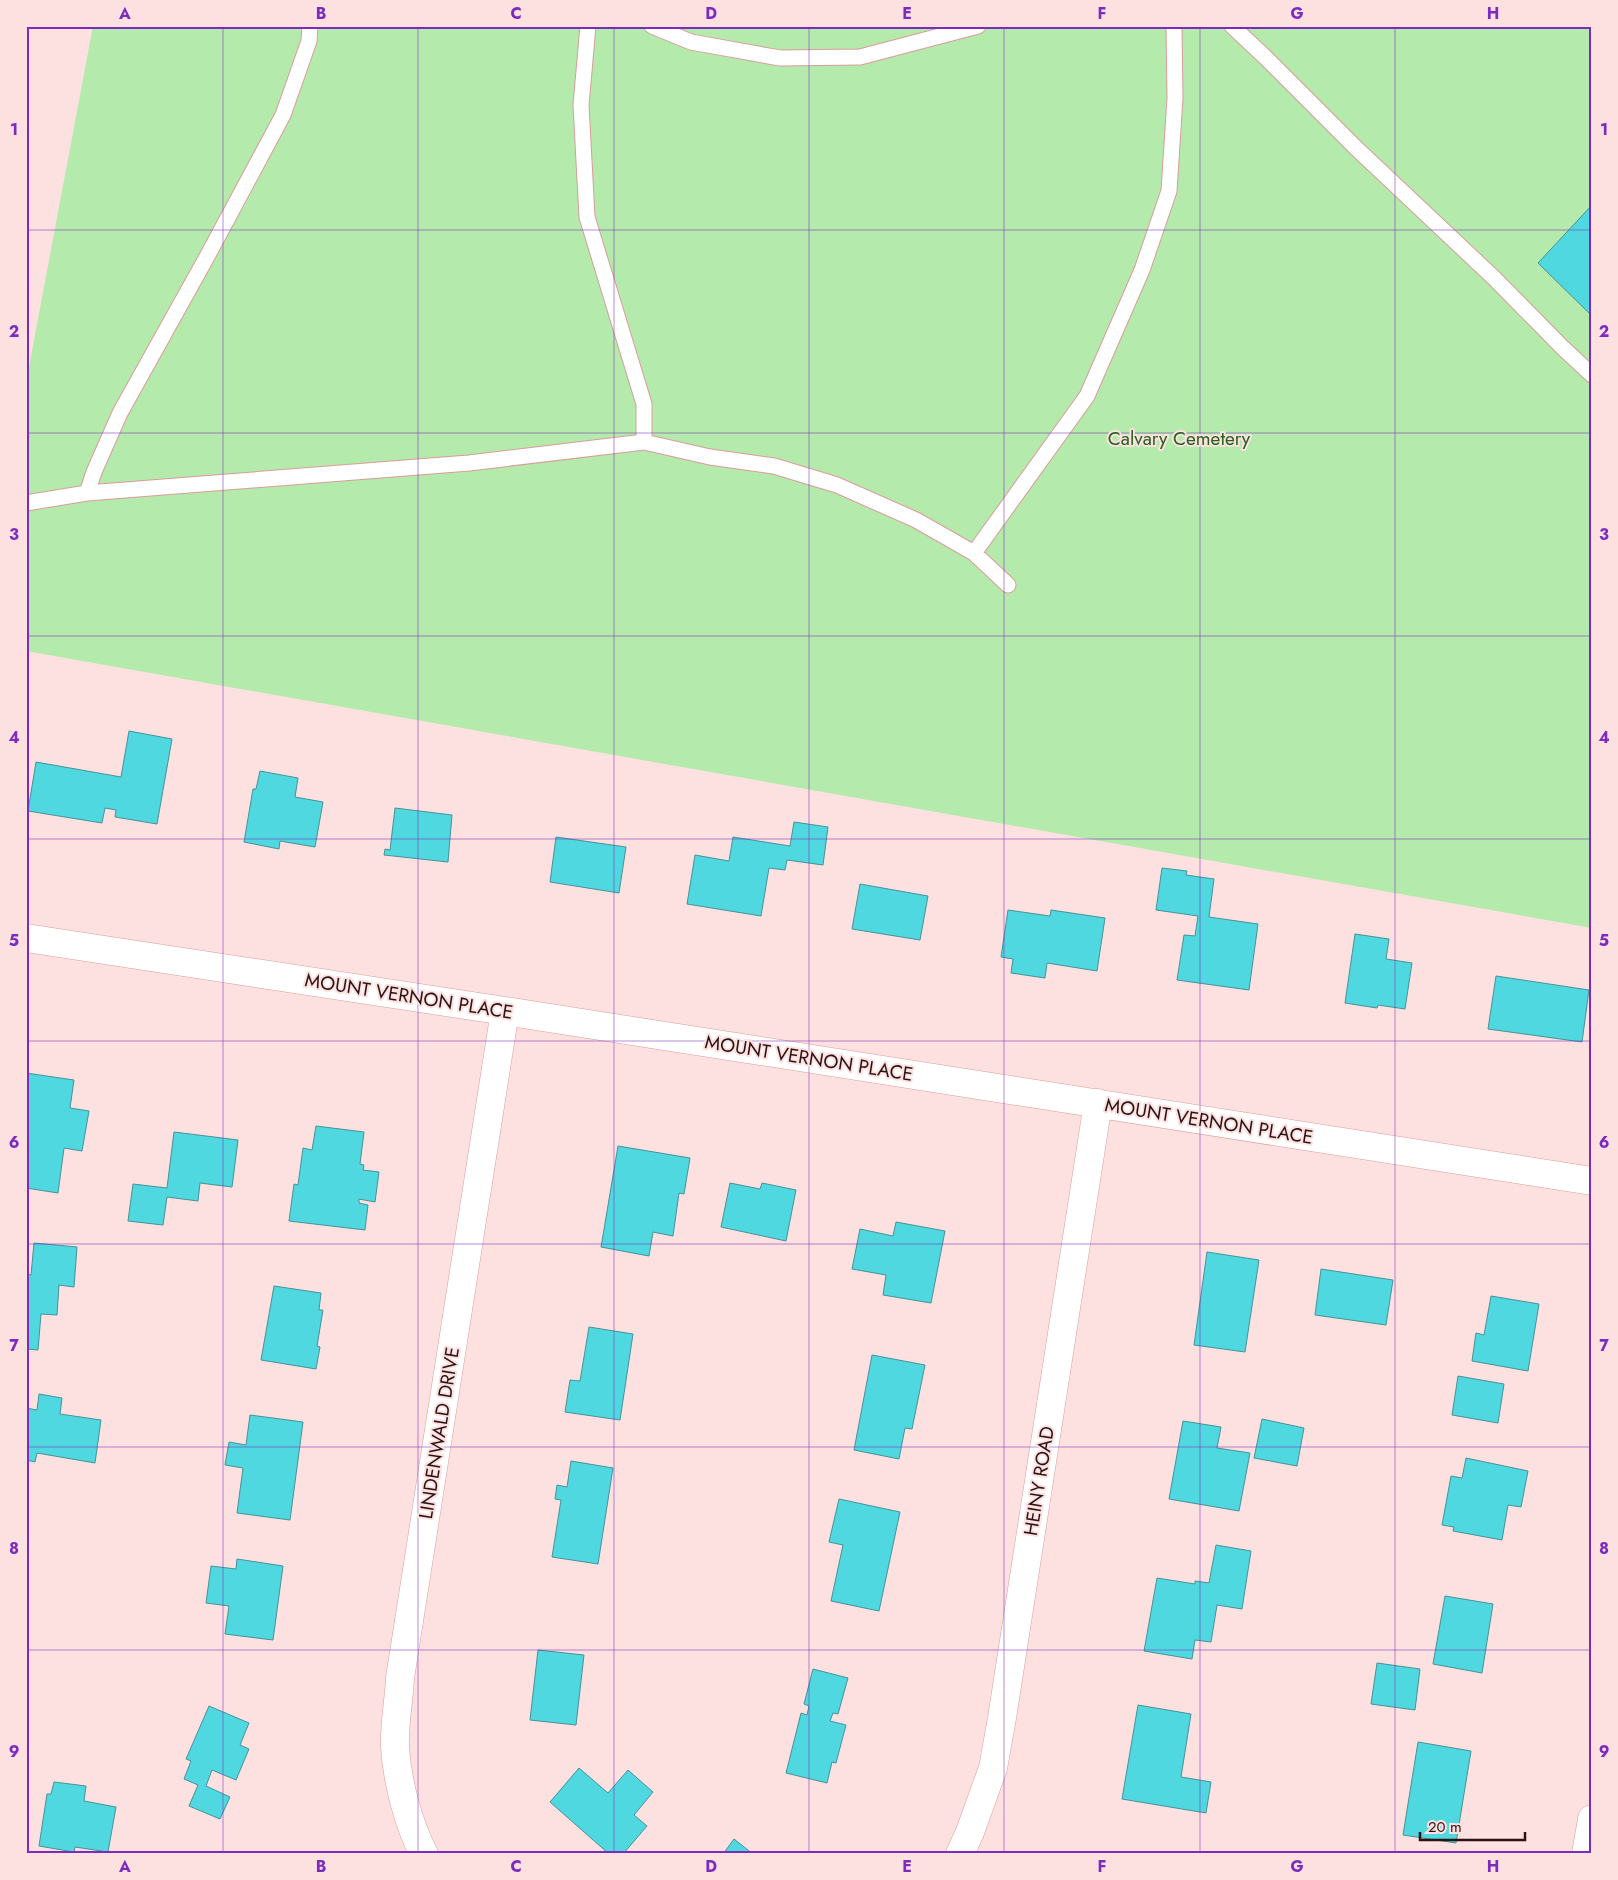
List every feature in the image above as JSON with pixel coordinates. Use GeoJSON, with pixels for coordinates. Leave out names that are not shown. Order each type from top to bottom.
{"type":"FeatureCollection","features":[{"type":"Feature","properties":{"kind":"street","name":"MOUNT VERNON PLACE"},"geometry":{"type":"LineString","coordinates":[[26,938],[1592,1180]]}},
{"type":"Feature","properties":{"kind":"street","name":"LINDENWALD DRIVE"},"geometry":{"type":"LineString","coordinates":[[424,1854],[412,1822],[400,1780],[395,1746],[396,1712],[505,1011]]}},
{"type":"Feature","properties":{"kind":"street","name":"HEINY ROAD"},"geometry":{"type":"LineString","coordinates":[[960,1854],[993,1768],[1098,1103]]}},
{"type":"Feature","properties":{"kind":"street"},"geometry":{"type":"LineString","coordinates":[[1586,1854],[1592,1820]]}},
{"type":"Feature","properties":{"kind":"lane"},"geometry":{"type":"LineString","coordinates":[[88,493],[94,472],[120,413],[209,253],[283,114],[309,41],[310,26]]}},
{"type":"Feature","properties":{"kind":"lane"},"geometry":{"type":"LineString","coordinates":[[588,26],[581,105],[587,217],[644,404],[644,442]]}},
{"type":"Feature","properties":{"kind":"lane"},"geometry":{"type":"LineString","coordinates":[[652,26],[691,42],[780,58],[860,57],[978,26]]}},
{"type":"Feature","properties":{"kind":"lane"},"geometry":{"type":"LineString","coordinates":[[974,552],[1087,396],[1142,270],[1169,191],[1175,98],[1174,26]]}},
{"type":"Feature","properties":{"kind":"lane"},"geometry":{"type":"LineString","coordinates":[[1232,26],[1592,375]]}},
{"type":"Feature","properties":{"kind":"lane"},"geometry":{"type":"LineString","coordinates":[[26,504],[88,493],[469,462],[644,442],[710,457],[774,466],[838,485],[916,520],[974,552],[1008,586]]}},
{"type":"Feature","properties":{"kind":"green space","name":"Calvary Cemetery"},"geometry":{"type":"Polygon","coordinates":[[[93,26],[1592,26],[1592,928],[26,651],[26,383],[93,26]]]}},
{"type":"Feature","properties":{"kind":"building"},"geometry":{"type":"Polygon","coordinates":[[[1592,205],[1592,316],[1538,263],[1592,205]]]}},
{"type":"Feature","properties":{"kind":"building"},"geometry":{"type":"Polygon","coordinates":[[[129,731],[172,739],[157,824],[115,817],[116,810],[105,808],[102,823],[28,811],[36,762],[121,777],[129,731]]]}},
{"type":"Feature","properties":{"kind":"building"},"geometry":{"type":"Polygon","coordinates":[[[260,771],[298,778],[295,797],[323,802],[315,847],[280,841],[279,849],[244,842],[253,789],[256,789],[260,771]]]}},
{"type":"Feature","properties":{"kind":"building"},"geometry":{"type":"Polygon","coordinates":[[[395,808],[452,815],[448,862],[384,855],[385,849],[390,850],[395,808]]]}},
{"type":"Feature","properties":{"kind":"building"},"geometry":{"type":"Polygon","coordinates":[[[794,822],[828,827],[823,865],[787,860],[785,870],[769,868],[761,916],[687,904],[695,855],[729,861],[733,837],[790,846],[794,822]]]}},
{"type":"Feature","properties":{"kind":"building"},"geometry":{"type":"Polygon","coordinates":[[[556,837],[626,847],[619,893],[550,882],[556,837]]]}},
{"type":"Feature","properties":{"kind":"building"},"geometry":{"type":"Polygon","coordinates":[[[1162,868],[1187,871],[1186,875],[1214,879],[1209,917],[1258,924],[1249,990],[1177,980],[1184,935],[1195,936],[1198,916],[1156,910],[1162,868]]]}},
{"type":"Feature","properties":{"kind":"building"},"geometry":{"type":"Polygon","coordinates":[[[860,884],[928,896],[920,940],[852,929],[860,884]]]}},
{"type":"Feature","properties":{"kind":"building"},"geometry":{"type":"Polygon","coordinates":[[[1008,910],[1050,916],[1051,910],[1105,918],[1097,971],[1047,963],[1045,978],[1011,973],[1013,959],[1001,957],[1008,910]]]}},
{"type":"Feature","properties":{"kind":"building"},"geometry":{"type":"Polygon","coordinates":[[[1355,934],[1389,939],[1386,959],[1412,963],[1405,1009],[1378,1005],[1377,1008],[1345,1003],[1355,934]]]}},
{"type":"Feature","properties":{"kind":"building"},"geometry":{"type":"Polygon","coordinates":[[[1496,976],[1589,990],[1582,1042],[1488,1029],[1496,976]]]}},
{"type":"Feature","properties":{"kind":"building"},"geometry":{"type":"Polygon","coordinates":[[[26,1073],[74,1080],[70,1108],[89,1111],[82,1151],[64,1148],[58,1193],[26,1188],[26,1073]]]}},
{"type":"Feature","properties":{"kind":"building"},"geometry":{"type":"Polygon","coordinates":[[[316,1126],[364,1132],[360,1164],[364,1165],[363,1170],[379,1172],[375,1202],[359,1199],[359,1203],[368,1205],[365,1230],[289,1221],[294,1184],[298,1185],[303,1148],[312,1150],[316,1126]]]}},
{"type":"Feature","properties":{"kind":"building"},"geometry":{"type":"Polygon","coordinates":[[[174,1132],[238,1140],[232,1187],[200,1183],[198,1201],[167,1197],[163,1225],[128,1221],[133,1184],[167,1188],[174,1132]]]}},
{"type":"Feature","properties":{"kind":"building"},"geometry":{"type":"Polygon","coordinates":[[[618,1146],[690,1158],[684,1194],[679,1193],[673,1236],[653,1232],[649,1256],[601,1247],[618,1146]]]}},
{"type":"Feature","properties":{"kind":"building"},"geometry":{"type":"Polygon","coordinates":[[[730,1183],[760,1189],[762,1183],[796,1190],[786,1241],[721,1227],[730,1183]]]}},
{"type":"Feature","properties":{"kind":"building"},"geometry":{"type":"Polygon","coordinates":[[[896,1222],[945,1231],[931,1303],[883,1295],[886,1275],[852,1269],[860,1229],[893,1236],[896,1222]]]}},
{"type":"Feature","properties":{"kind":"building"},"geometry":{"type":"Polygon","coordinates":[[[34,1243],[77,1247],[74,1287],[59,1285],[57,1315],[41,1314],[38,1350],[26,1349],[26,1274],[31,1275],[34,1243]]]}},
{"type":"Feature","properties":{"kind":"building"},"geometry":{"type":"Polygon","coordinates":[[[1207,1252],[1259,1260],[1245,1352],[1194,1345],[1207,1252]]]}},
{"type":"Feature","properties":{"kind":"building"},"geometry":{"type":"Polygon","coordinates":[[[1321,1269],[1393,1280],[1386,1325],[1315,1315],[1321,1269]]]}},
{"type":"Feature","properties":{"kind":"building"},"geometry":{"type":"Polygon","coordinates":[[[274,1286],[321,1293],[319,1310],[323,1310],[317,1346],[320,1347],[316,1369],[261,1360],[274,1286]]]}},
{"type":"Feature","properties":{"kind":"building"},"geometry":{"type":"Polygon","coordinates":[[[1491,1296],[1539,1304],[1528,1371],[1472,1361],[1476,1333],[1484,1335],[1491,1296]]]}},
{"type":"Feature","properties":{"kind":"building"},"geometry":{"type":"Polygon","coordinates":[[[589,1327],[633,1334],[620,1420],[565,1412],[570,1380],[580,1381],[589,1327]]]}},
{"type":"Feature","properties":{"kind":"building"},"geometry":{"type":"Polygon","coordinates":[[[872,1355],[925,1365],[912,1429],[905,1428],[899,1459],[854,1450],[872,1355]]]}},
{"type":"Feature","properties":{"kind":"building"},"geometry":{"type":"Polygon","coordinates":[[[1458,1376],[1504,1384],[1498,1423],[1452,1415],[1458,1376]]]}},
{"type":"Feature","properties":{"kind":"building"},"geometry":{"type":"Polygon","coordinates":[[[39,1394],[62,1398],[60,1414],[101,1420],[95,1463],[37,1453],[35,1462],[26,1460],[26,1408],[37,1410],[39,1394]]]}},
{"type":"Feature","properties":{"kind":"building"},"geometry":{"type":"Polygon","coordinates":[[[250,1415],[303,1422],[290,1520],[237,1513],[243,1468],[225,1465],[229,1442],[246,1445],[250,1415]]]}},
{"type":"Feature","properties":{"kind":"building"},"geometry":{"type":"Polygon","coordinates":[[[1262,1419],[1304,1428],[1297,1466],[1254,1458],[1262,1419]]]}},
{"type":"Feature","properties":{"kind":"building"},"geometry":{"type":"Polygon","coordinates":[[[1183,1421],[1221,1427],[1217,1448],[1250,1453],[1239,1511],[1169,1499],[1183,1421]]]}},
{"type":"Feature","properties":{"kind":"building"},"geometry":{"type":"Polygon","coordinates":[[[1466,1458],[1528,1471],[1521,1507],[1508,1505],[1502,1540],[1453,1531],[1454,1527],[1442,1525],[1451,1476],[1462,1478],[1466,1458]]]}},
{"type":"Feature","properties":{"kind":"building"},"geometry":{"type":"Polygon","coordinates":[[[571,1461],[613,1468],[598,1564],[552,1557],[561,1500],[555,1499],[557,1485],[567,1487],[571,1461]]]}},
{"type":"Feature","properties":{"kind":"building"},"geometry":{"type":"Polygon","coordinates":[[[839,1499],[900,1512],[879,1611],[831,1601],[843,1545],[829,1542],[839,1499]]]}},
{"type":"Feature","properties":{"kind":"building"},"geometry":{"type":"Polygon","coordinates":[[[1216,1545],[1251,1551],[1242,1609],[1217,1605],[1211,1642],[1195,1640],[1192,1659],[1144,1651],[1157,1578],[1195,1584],[1195,1581],[1209,1583],[1216,1545]]]}},
{"type":"Feature","properties":{"kind":"building"},"geometry":{"type":"Polygon","coordinates":[[[237,1559],[283,1566],[273,1640],[225,1634],[229,1606],[206,1603],[211,1566],[236,1569],[237,1559]]]}},
{"type":"Feature","properties":{"kind":"building"},"geometry":{"type":"Polygon","coordinates":[[[1445,1596],[1493,1604],[1482,1673],[1433,1664],[1445,1596]]]}},
{"type":"Feature","properties":{"kind":"building"},"geometry":{"type":"Polygon","coordinates":[[[538,1650],[584,1655],[576,1725],[530,1720],[538,1650]]]}},
{"type":"Feature","properties":{"kind":"building"},"geometry":{"type":"Polygon","coordinates":[[[1377,1663],[1420,1669],[1415,1710],[1371,1704],[1377,1663]]]}},
{"type":"Feature","properties":{"kind":"building"},"geometry":{"type":"Polygon","coordinates":[[[813,1669],[848,1678],[838,1714],[833,1713],[830,1721],[846,1725],[836,1763],[832,1762],[827,1783],[786,1773],[801,1713],[807,1715],[809,1706],[804,1704],[813,1669]]]}},
{"type":"Feature","properties":{"kind":"building"},"geometry":{"type":"Polygon","coordinates":[[[1138,1705],[1191,1714],[1181,1777],[1211,1782],[1206,1813],[1122,1799],[1138,1705]]]}},
{"type":"Feature","properties":{"kind":"building"},"geometry":{"type":"Polygon","coordinates":[[[209,1706],[249,1723],[240,1745],[249,1749],[236,1780],[212,1770],[206,1786],[230,1797],[220,1819],[189,1806],[198,1785],[184,1779],[191,1761],[186,1759],[209,1706]]]}},
{"type":"Feature","properties":{"kind":"building"},"geometry":{"type":"Polygon","coordinates":[[[1418,1742],[1471,1751],[1456,1843],[1403,1835],[1418,1742]]]}},
{"type":"Feature","properties":{"kind":"building"},"geometry":{"type":"Polygon","coordinates":[[[579,1768],[608,1793],[628,1770],[653,1792],[634,1815],[647,1826],[623,1854],[609,1854],[550,1802],[579,1768]]]}},
{"type":"Feature","properties":{"kind":"building"},"geometry":{"type":"Polygon","coordinates":[[[54,1782],[86,1786],[84,1801],[116,1807],[108,1852],[75,1847],[74,1852],[39,1846],[47,1794],[51,1794],[54,1782]]]}},
{"type":"Feature","properties":{"kind":"building"},"geometry":{"type":"Polygon","coordinates":[[[734,1839],[753,1854],[723,1854],[734,1839]]]}}]}
